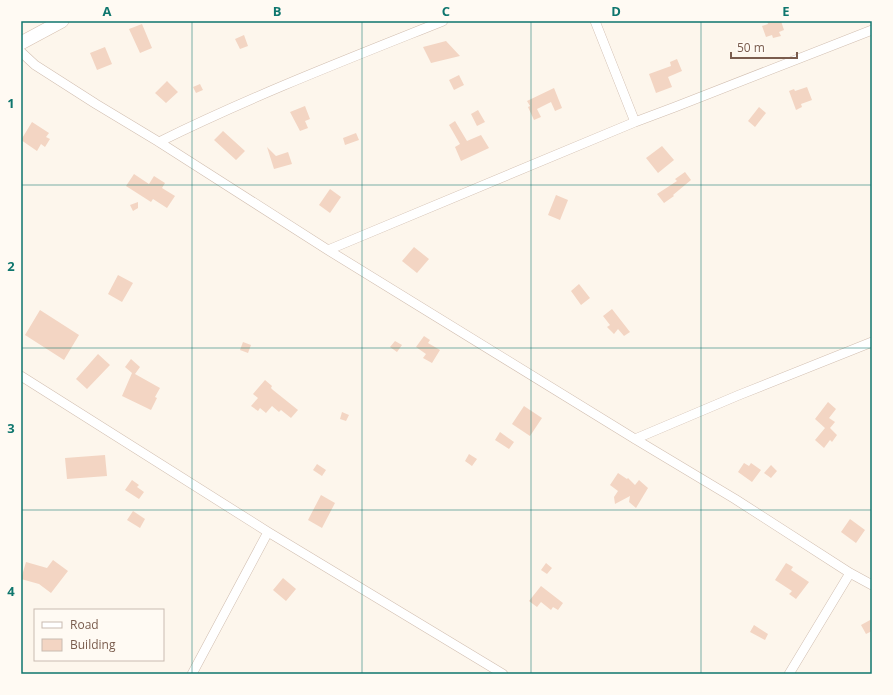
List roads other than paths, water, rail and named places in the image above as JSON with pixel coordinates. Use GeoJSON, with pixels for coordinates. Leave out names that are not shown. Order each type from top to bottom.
{"type":"FeatureCollection","features":[{"type":"Feature","properties":{"kind":"main road"},"geometry":{"type":"LineString","coordinates":[[21,43],[62,21]]}},
{"type":"Feature","properties":{"kind":"street"},"geometry":{"type":"LineString","coordinates":[[159,142],[248,100],[443,21]]}},
{"type":"Feature","properties":{"kind":"street"},"geometry":{"type":"LineString","coordinates":[[595,21],[634,122]]}},
{"type":"Feature","properties":{"kind":"street"},"geometry":{"type":"LineString","coordinates":[[328,250],[634,122],[872,30]]}},
{"type":"Feature","properties":{"kind":"street"},"geometry":{"type":"LineString","coordinates":[[21,52],[41,69],[328,250],[735,499],[850,573],[872,585]]}},
{"type":"Feature","properties":{"kind":"street"},"geometry":{"type":"LineString","coordinates":[[635,439],[738,395],[872,342]]}},
{"type":"Feature","properties":{"kind":"street"},"geometry":{"type":"LineString","coordinates":[[21,376],[268,532],[503,674]]}},
{"type":"Feature","properties":{"kind":"street"},"geometry":{"type":"LineString","coordinates":[[192,674],[268,532]]}},
{"type":"Feature","properties":{"kind":"street"},"geometry":{"type":"LineString","coordinates":[[789,674],[850,573]]}}]}
